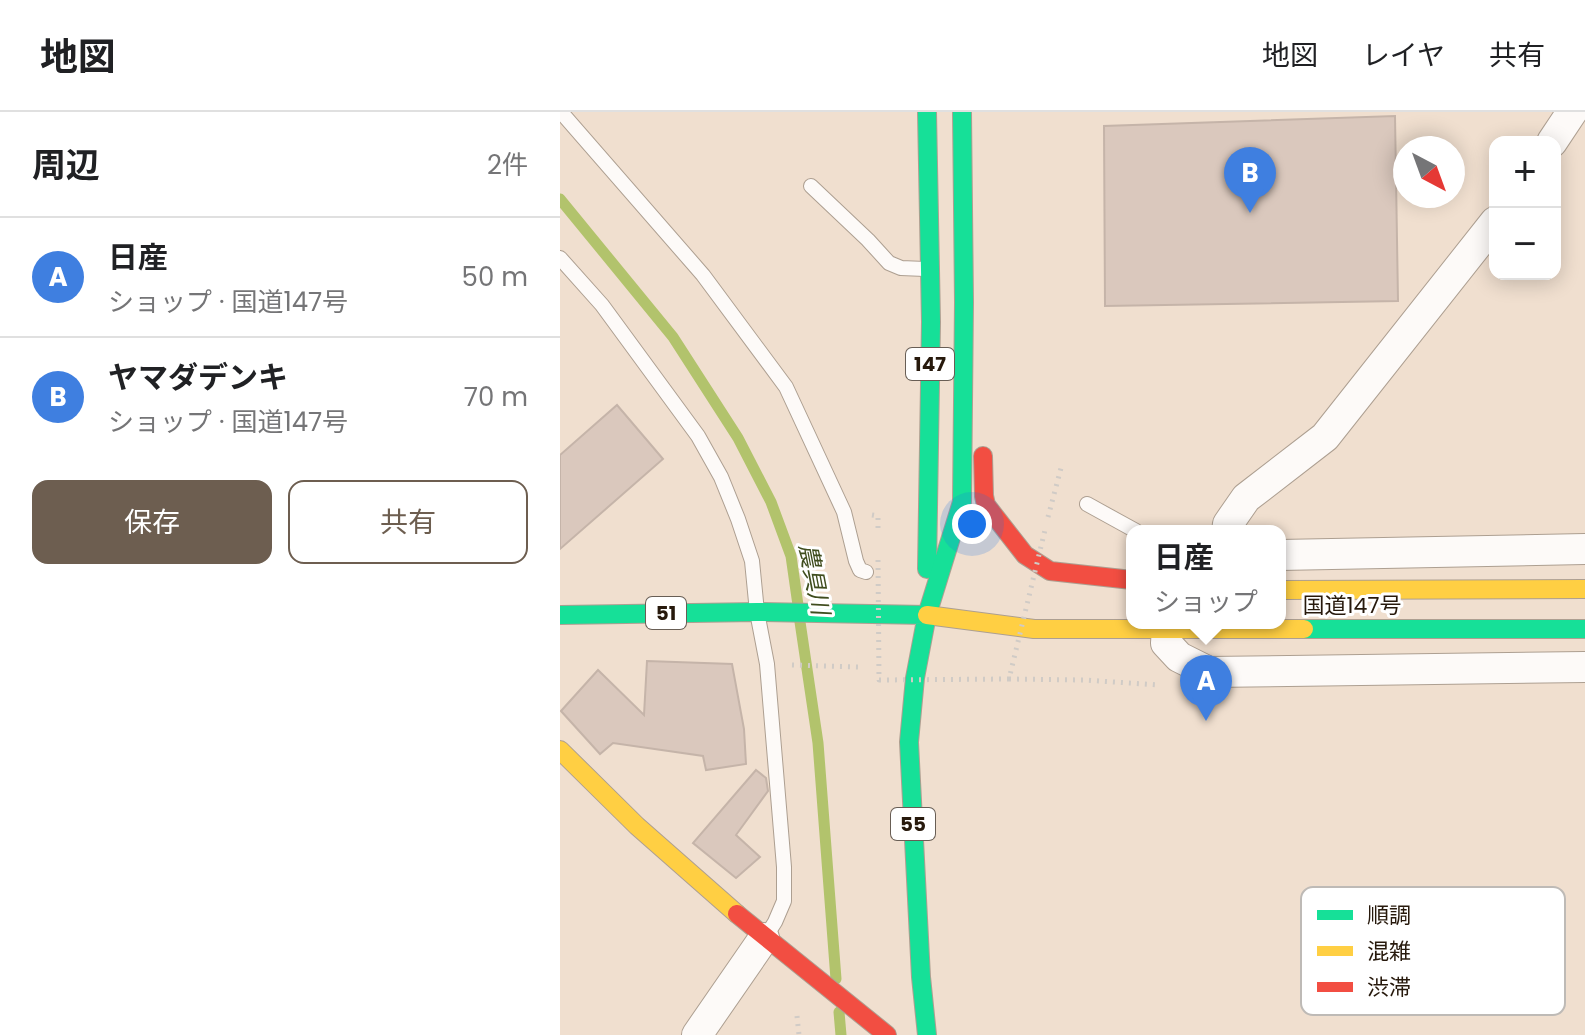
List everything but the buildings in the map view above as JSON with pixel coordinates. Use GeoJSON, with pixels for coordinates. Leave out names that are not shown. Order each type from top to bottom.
{"type":"FeatureCollection","features":[{"type":"Feature","properties":{"kind":"main road","name":"147"},"geometry":{"type":"LineString","coordinates":[[927,112],[931,337],[927,615]]}},
{"type":"Feature","properties":{"kind":"main road","name":"147"},"geometry":{"type":"LineString","coordinates":[[927,615],[962,502],[962,112]]}},
{"type":"Feature","properties":{"kind":"main road","name":"147"},"geometry":{"type":"LineString","coordinates":[[964,302],[982,334]]}},
{"type":"Feature","properties":{"kind":"main road"},"geometry":{"type":"LineString","coordinates":[[983,437],[986,505],[1025,555],[1050,571],[1126,579]]}},
{"type":"Feature","properties":{"kind":"main road","name":"国道147号"},"geometry":{"type":"LineString","coordinates":[[1286,590],[1585,589]]}},
{"type":"Feature","properties":{"kind":"main road"},"geometry":{"type":"LineString","coordinates":[[1073,592],[1126,591]]}},
{"type":"Feature","properties":{"kind":"main road"},"geometry":{"type":"LineString","coordinates":[[927,615],[985,604]]}},
{"type":"Feature","properties":{"kind":"main road","name":"51"},"geometry":{"type":"LineString","coordinates":[[560,615],[764,612],[927,615]]}},
{"type":"Feature","properties":{"kind":"main road","name":"国道147号"},"geometry":{"type":"LineString","coordinates":[[927,615],[1034,629],[1126,628]]}},
{"type":"Feature","properties":{"kind":"main road","name":"55"},"geometry":{"type":"LineString","coordinates":[[927,615],[915,670],[909,742],[921,977],[927,1035]]}},
{"type":"Feature","properties":{"kind":"main road","name":"国道147号"},"geometry":{"type":"LineString","coordinates":[[1286,628],[1585,629]]}},
{"type":"Feature","properties":{"kind":"main road"},"geometry":{"type":"LineString","coordinates":[[560,750],[635,823],[764,938],[887,1035]]}},
{"type":"Feature","properties":{"kind":"street"},"geometry":{"type":"LineString","coordinates":[[1556,136],[1572,112]]}},
{"type":"Feature","properties":{"kind":"street"},"geometry":{"type":"LineString","coordinates":[[1228,525],[1246,498],[1325,437],[1489,230]]}},
{"type":"Feature","properties":{"kind":"street"},"geometry":{"type":"LineString","coordinates":[[1286,555],[1585,549]]}},
{"type":"Feature","properties":{"kind":"street"},"geometry":{"type":"LineString","coordinates":[[1167,629],[1166,643],[1179,657],[1209,672],[1585,667]]}},
{"type":"Feature","properties":{"kind":"street"},"geometry":{"type":"LineString","coordinates":[[697,1035],[764,938]]}},
{"type":"Feature","properties":{"kind":"lane"},"geometry":{"type":"LineString","coordinates":[[561,112],[703,275],[786,387],[844,512],[856,561],[860,570],[866,572]]}},
{"type":"Feature","properties":{"kind":"lane"},"geometry":{"type":"LineString","coordinates":[[811,186],[889,263],[901,268],[930,270]]}},
{"type":"Feature","properties":{"kind":"lane"},"geometry":{"type":"LineString","coordinates":[[560,258],[602,305],[698,436],[721,477],[752,561],[764,612],[784,867],[784,901],[764,938]]}},
{"type":"Feature","properties":{"kind":"lane"},"geometry":{"type":"LineString","coordinates":[[1087,504],[1126,525]]}},
{"type":"Feature","properties":{"kind":"path"},"geometry":{"type":"LineString","coordinates":[[1009,679],[1061,468]]}},
{"type":"Feature","properties":{"kind":"path"},"geometry":{"type":"LineString","coordinates":[[878,560],[879,680],[1084,680],[1167,686]]}},
{"type":"Feature","properties":{"kind":"path"},"geometry":{"type":"LineString","coordinates":[[778,664],[859,667]]}},
{"type":"Feature","properties":{"kind":"waterway","name":"農具川"},"geometry":{"type":"LineString","coordinates":[[560,199],[673,337],[738,438],[771,502],[791,556],[798,605]]}},
{"type":"Feature","properties":{"kind":"waterway","name":"農具川"},"geometry":{"type":"LineString","coordinates":[[800,622],[818,743],[836,979]]}},
{"type":"Feature","properties":{"kind":"waterway","name":"農具川"},"geometry":{"type":"LineString","coordinates":[[839,1012],[841,1035]]}},
{"type":"Feature","properties":{"kind":"traffic: fast"},"geometry":{"type":"LineString","coordinates":[[927,112],[931,322],[927,569]]}},
{"type":"Feature","properties":{"kind":"traffic: fast"},"geometry":{"type":"LineString","coordinates":[[927,615],[962,502],[962,112]]}},
{"type":"Feature","properties":{"kind":"traffic: fast"},"geometry":{"type":"LineString","coordinates":[[560,615],[757,612],[927,615],[915,678],[909,742],[921,977],[927,1035]]}},
{"type":"Feature","properties":{"kind":"traffic: fast"},"geometry":{"type":"LineString","coordinates":[[1304,629],[1585,629]]}},
{"type":"Feature","properties":{"kind":"traffic: slow"},"geometry":{"type":"LineString","coordinates":[[1286,590],[1585,589]]}},
{"type":"Feature","properties":{"kind":"traffic: slow"},"geometry":{"type":"LineString","coordinates":[[927,615],[1034,629],[1304,629]]}},
{"type":"Feature","properties":{"kind":"traffic: slow"},"geometry":{"type":"LineString","coordinates":[[560,750],[637,826],[737,914]]}},
{"type":"Feature","properties":{"kind":"traffic: jam"},"geometry":{"type":"LineString","coordinates":[[983,456],[986,505],[1025,555],[1050,571],[1126,579]]}},
{"type":"Feature","properties":{"kind":"traffic: jam"},"geometry":{"type":"LineString","coordinates":[[737,914],[887,1035]]}},
{"type":"Feature","properties":{"kind":"place","name":"ヤマダデンキ"},"geometry":{"type":"Point","coordinates":[1250,213]}},
{"type":"Feature","properties":{"kind":"place","name":"日産"},"geometry":{"type":"Point","coordinates":[1206,721]}}]}
